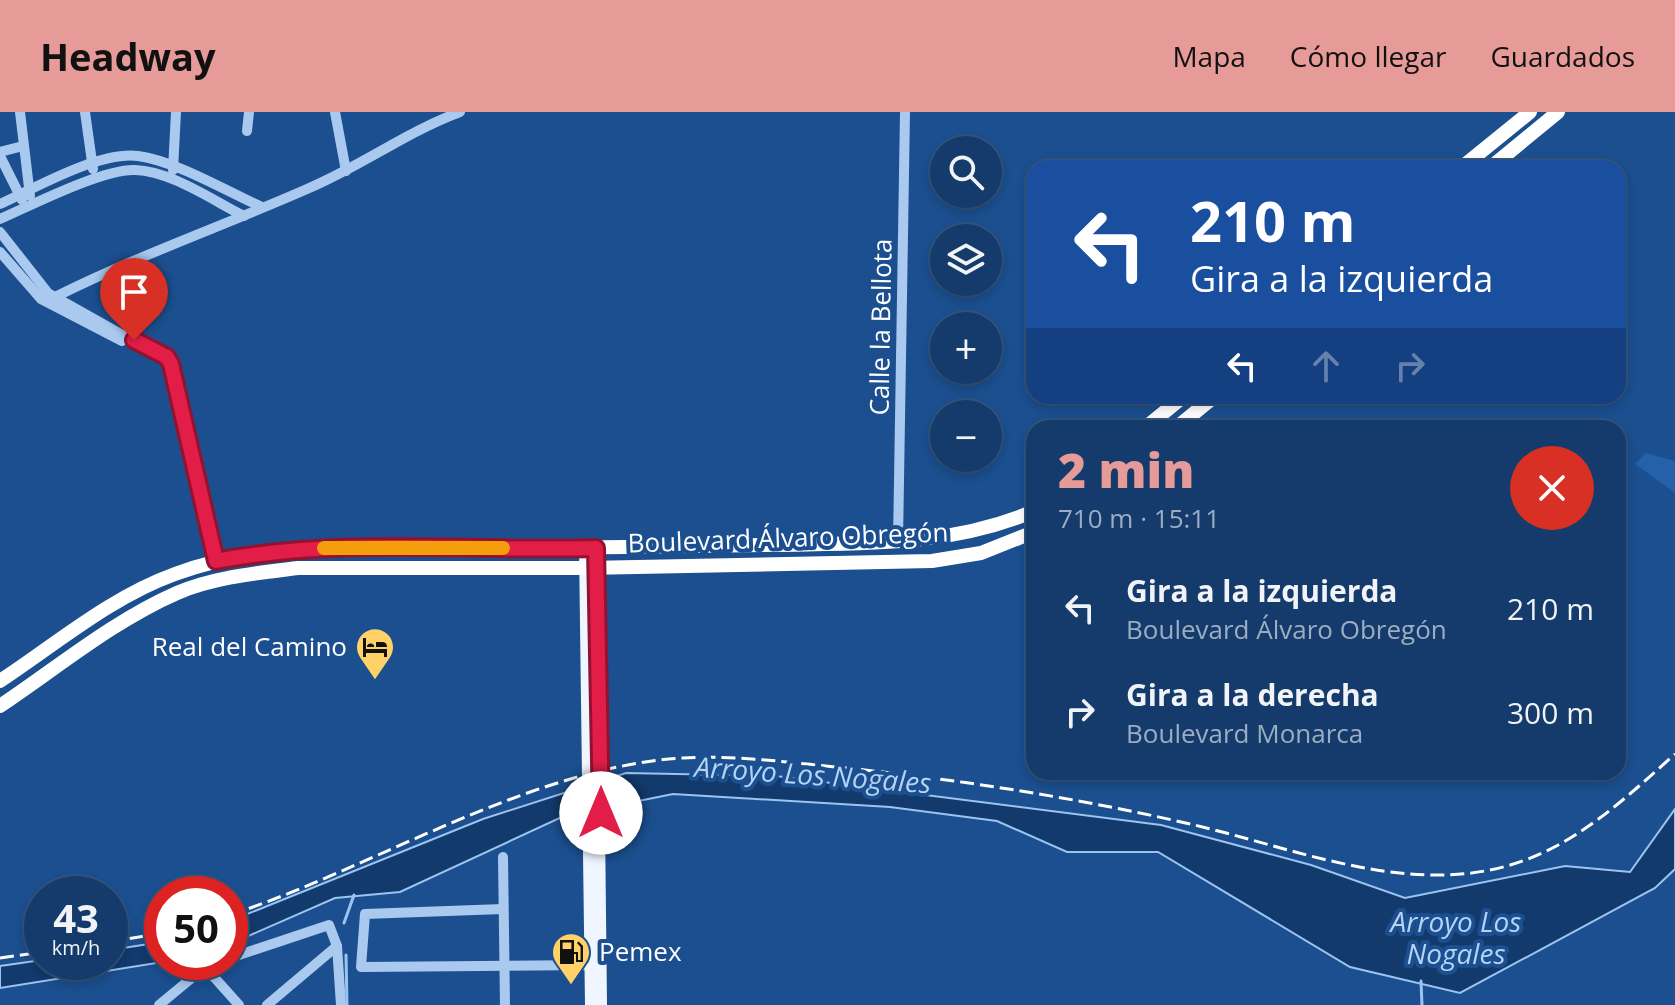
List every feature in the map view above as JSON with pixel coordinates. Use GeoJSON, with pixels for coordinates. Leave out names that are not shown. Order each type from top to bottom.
{"type":"FeatureCollection","features":[{"type":"Feature","properties":{"kind":"highway"},"geometry":{"type":"LineString","coordinates":[[1471,160],[1530,112]]}},
{"type":"Feature","properties":{"kind":"highway"},"geometry":{"type":"LineString","coordinates":[[1500,160],[1558,112]]}},
{"type":"Feature","properties":{"kind":"highway"},"geometry":{"type":"LineString","coordinates":[[1155,420],[1174,404]]}},
{"type":"Feature","properties":{"kind":"highway"},"geometry":{"type":"LineString","coordinates":[[1186,420],[1205,404]]}},
{"type":"Feature","properties":{"kind":"highway","name":"Boulevard Álvaro Obregón"},"geometry":{"type":"LineString","coordinates":[[0,681],[130,594],[172,575],[256,553],[343,547],[591,548],[898,542],[976,531],[1026,514]]}},
{"type":"Feature","properties":{"kind":"highway","name":"Boulevard Álvaro Obregón"},"geometry":{"type":"LineString","coordinates":[[0,706],[147,609],[178,593],[229,579],[298,568],[591,568],[932,561],[981,553],[1026,535]]}},
{"type":"Feature","properties":{"kind":"main road"},"geometry":{"type":"LineString","coordinates":[[591,548],[595,776],[591,1005]]}},
{"type":"Feature","properties":{"kind":"main road"},"geometry":{"type":"LineString","coordinates":[[595,814],[601,1005]]}},
{"type":"Feature","properties":{"kind":"street"},"geometry":{"type":"LineString","coordinates":[[20,112],[28,207]]}},
{"type":"Feature","properties":{"kind":"street"},"geometry":{"type":"LineString","coordinates":[[85,112],[95,179]]}},
{"type":"Feature","properties":{"kind":"street"},"geometry":{"type":"LineString","coordinates":[[171,181],[176,112]]}},
{"type":"Feature","properties":{"kind":"street"},"geometry":{"type":"LineString","coordinates":[[247,131],[249,112]]}},
{"type":"Feature","properties":{"kind":"street"},"geometry":{"type":"LineString","coordinates":[[335,112],[346,171]]}},
{"type":"Feature","properties":{"kind":"street"},"geometry":{"type":"LineString","coordinates":[[55,297],[111,269],[346,171],[388,144],[457,112]]}},
{"type":"Feature","properties":{"kind":"street","name":"Calle la Bellota"},"geometry":{"type":"LineString","coordinates":[[898,542],[905,112]]}},
{"type":"Feature","properties":{"kind":"street"},"geometry":{"type":"LineString","coordinates":[[23,146],[0,154],[25,193]]}},
{"type":"Feature","properties":{"kind":"street"},"geometry":{"type":"LineString","coordinates":[[0,204],[92,164],[115,157],[140,156],[173,167],[262,207]]}},
{"type":"Feature","properties":{"kind":"street"},"geometry":{"type":"LineString","coordinates":[[0,219],[95,179],[135,170],[171,181],[244,216]]}},
{"type":"Feature","properties":{"kind":"street"},"geometry":{"type":"LineString","coordinates":[[0,232],[40,286],[167,357],[216,561]]}},
{"type":"Feature","properties":{"kind":"street"},"geometry":{"type":"LineString","coordinates":[[0,252],[41,299],[160,361],[173,380]]}},
{"type":"Feature","properties":{"kind":"street"},"geometry":{"type":"LineString","coordinates":[[503,857],[505,1005]]}},
{"type":"Feature","properties":{"kind":"street"},"geometry":{"type":"LineString","coordinates":[[503,909],[365,914],[361,967],[591,965]]}},
{"type":"Feature","properties":{"kind":"street"},"geometry":{"type":"LineString","coordinates":[[248,952],[329,925],[337,946],[341,1005]]}},
{"type":"Feature","properties":{"kind":"street"},"geometry":{"type":"LineString","coordinates":[[267,1005],[337,946]]}},
{"type":"Feature","properties":{"kind":"street"},"geometry":{"type":"LineString","coordinates":[[159,1005],[189,980]]}},
{"type":"Feature","properties":{"kind":"street"},"geometry":{"type":"LineString","coordinates":[[217,980],[239,1005]]}},
{"type":"Feature","properties":{"kind":"shaded area"},"geometry":{"type":"Polygon","coordinates":[[[1646,453],[1675,461],[1675,493],[1635,464],[1646,453]]]}},
{"type":"Feature","properties":{"kind":"water","name":"Arroyo Los Nogales"},"geometry":{"type":"Polygon","coordinates":[[[626,773],[776,776],[1161,825],[1311,865],[1405,898],[1565,866],[1630,872],[1675,809],[1675,869],[1655,888],[1460,993],[1350,967],[1158,852],[1067,852],[997,821],[890,807],[673,794],[564,816],[400,892],[335,898],[248,936],[248,914],[483,819],[626,773]]]}},
{"type":"Feature","properties":{"kind":"water"},"geometry":{"type":"Polygon","coordinates":[[[144,945],[144,965],[128,968],[128,947],[144,945]]]}},
{"type":"Feature","properties":{"kind":"water"},"geometry":{"type":"Polygon","coordinates":[[[24,963],[24,980],[50,980],[0,988],[0,966],[24,963]]]}},
{"type":"Feature","properties":{"kind":"waterway"},"geometry":{"type":"LineString","coordinates":[[344,923],[354,895]]}},
{"type":"Feature","properties":{"kind":"waterway"},"geometry":{"type":"LineString","coordinates":[[346,955],[347,1005]]}},
{"type":"Feature","properties":{"kind":"waterway"},"geometry":{"type":"LineString","coordinates":[[1421,981],[1422,1005]]}},
{"type":"Feature","properties":{"kind":"railway"},"geometry":{"type":"LineString","coordinates":[[248,908],[511,799],[626,765],[683,758],[779,761],[1014,790],[1190,824],[1339,863],[1377,870],[1453,875],[1517,863],[1567,840],[1612,809],[1675,754]]}},
{"type":"Feature","properties":{"kind":"railway"},"geometry":{"type":"LineString","coordinates":[[128,939],[144,936]]}},
{"type":"Feature","properties":{"kind":"railway"},"geometry":{"type":"LineString","coordinates":[[0,958],[24,955]]}},
{"type":"Feature","properties":{"kind":"slow traffic"},"geometry":{"type":"LineString","coordinates":[[324,548],[503,548]]}},
{"type":"Feature","properties":{"kind":"place","name":"Real del Camino"},"geometry":{"type":"Point","coordinates":[375,681]}},
{"type":"Feature","properties":{"kind":"place","name":"Pemex"},"geometry":{"type":"Point","coordinates":[571,986]}},
{"type":"Feature","properties":{"kind":"route"},"geometry":{"type":"LineString","coordinates":[[134,340],[167,357],[171,364],[186,441],[216,561],[256,553],[343,547],[596,548],[601,813]]}}]}
